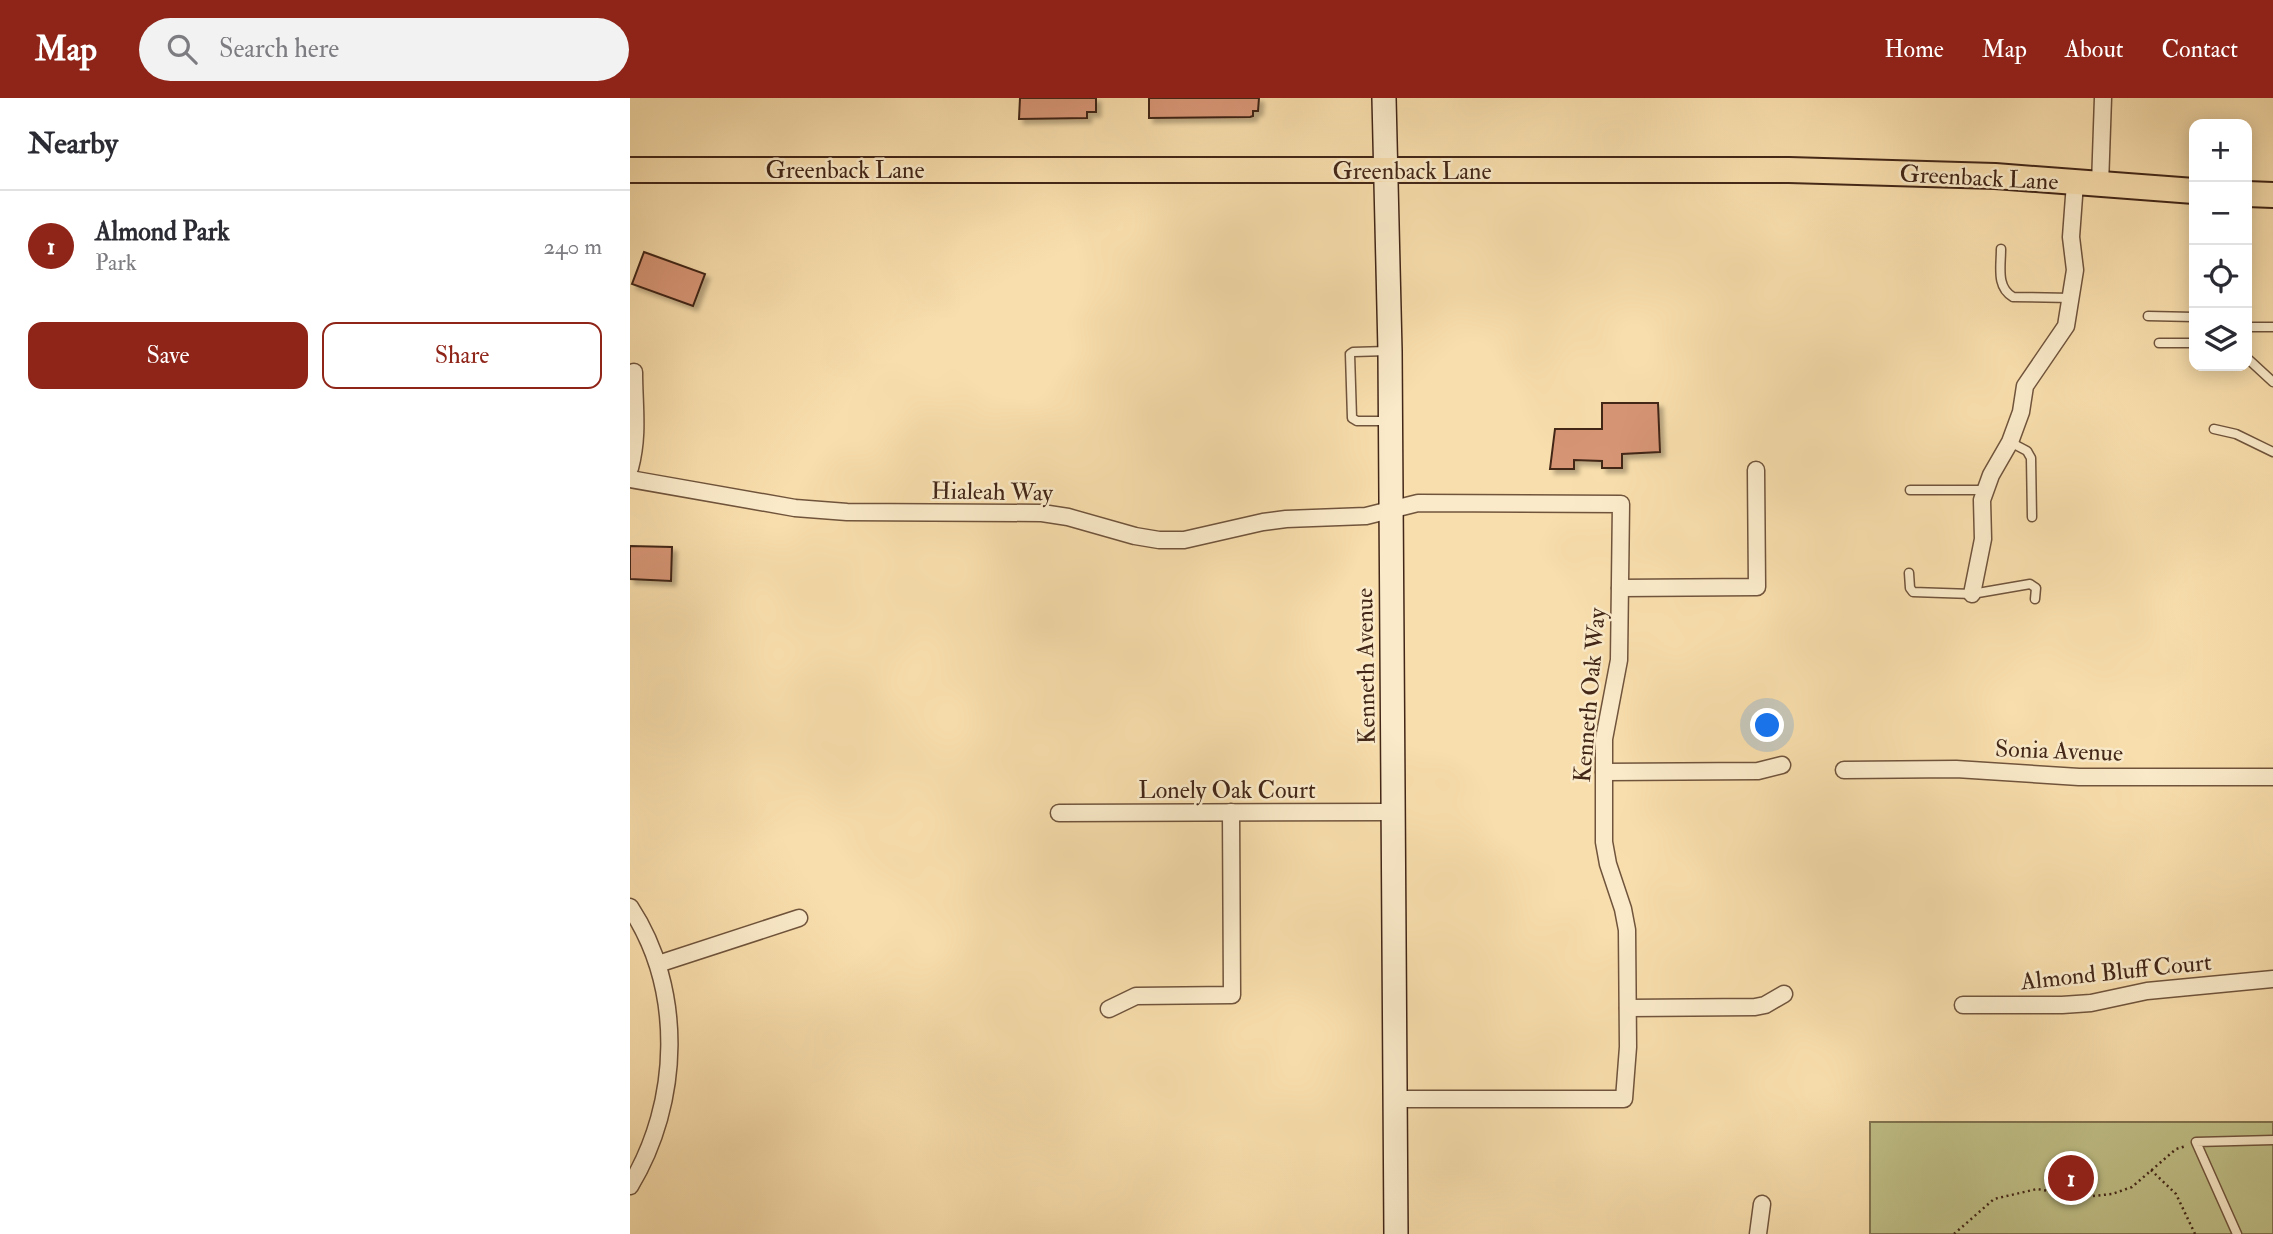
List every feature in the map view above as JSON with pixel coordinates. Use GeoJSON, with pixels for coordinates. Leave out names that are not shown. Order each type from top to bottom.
{"type":"FeatureCollection","features":[{"type":"Feature","properties":{"kind":"main road","name":"Kenneth Avenue"},"geometry":{"type":"LineString","coordinates":[[1384,98],[1390,351],[1396,1234]]}},
{"type":"Feature","properties":{"kind":"main road","name":"Greenback Lane"},"geometry":{"type":"LineString","coordinates":[[630,170],[1789,170],[1995,176],[2189,191]]}},
{"type":"Feature","properties":{"kind":"main road"},"geometry":{"type":"LineString","coordinates":[[2252,194],[2273,195]]}},
{"type":"Feature","properties":{"kind":"street"},"geometry":{"type":"LineString","coordinates":[[1972,594],[1983,539],[1982,500],[1991,475],[2010,442],[2021,412],[2025,386],[2066,326],[2075,270],[2071,237],[2088,184],[2103,98]]}},
{"type":"Feature","properties":{"kind":"street"},"geometry":{"type":"LineString","coordinates":[[630,468],[636,447],[637,424],[634,372]]}},
{"type":"Feature","properties":{"kind":"street"},"geometry":{"type":"LineString","coordinates":[[1620,588],[1757,587],[1756,470]]}},
{"type":"Feature","properties":{"kind":"street","name":"Hialeah Way"},"geometry":{"type":"LineString","coordinates":[[630,479],[795,508],[847,512],[1042,513],[1159,540],[1196,539],[1286,519],[1347,517],[1391,510]]}},
{"type":"Feature","properties":{"kind":"street","name":"Kenneth Oak Way"},"geometry":{"type":"LineString","coordinates":[[1391,510],[1418,503],[1621,504],[1619,660],[1605,728],[1604,772],[1606,853],[1627,930],[1628,1008],[1624,1099],[1395,1099]]}},
{"type":"Feature","properties":{"kind":"street"},"geometry":{"type":"LineString","coordinates":[[1604,772],[1758,771],[1782,765]]}},
{"type":"Feature","properties":{"kind":"street","name":"Sonia Avenue"},"geometry":{"type":"LineString","coordinates":[[1844,770],[1956,769],[2079,777],[2273,777]]}},
{"type":"Feature","properties":{"kind":"street"},"geometry":{"type":"LineString","coordinates":[[1109,1009],[1136,996],[1232,995],[1231,812]]}},
{"type":"Feature","properties":{"kind":"street","name":"Lonely Oak Court"},"geometry":{"type":"LineString","coordinates":[[1059,813],[1394,812]]}},
{"type":"Feature","properties":{"kind":"street"},"geometry":{"type":"LineString","coordinates":[[630,907],[658,964],[668,1008],[669,1066],[659,1122],[630,1186]]}},
{"type":"Feature","properties":{"kind":"street"},"geometry":{"type":"LineString","coordinates":[[658,964],[799,918]]}},
{"type":"Feature","properties":{"kind":"street","name":"Almond Bluff Court"},"geometry":{"type":"LineString","coordinates":[[1963,1005],[2091,1003],[2147,991],[2273,979]]}},
{"type":"Feature","properties":{"kind":"street"},"geometry":{"type":"LineString","coordinates":[[1628,1008],[1755,1007],[1765,1005],[1784,994]]}},
{"type":"Feature","properties":{"kind":"street"},"geometry":{"type":"LineString","coordinates":[[1758,1234],[1762,1204]]}},
{"type":"Feature","properties":{"kind":"lane"},"geometry":{"type":"LineString","coordinates":[[2001,249],[2001,281],[2005,293],[2013,298],[2072,298]]}},
{"type":"Feature","properties":{"kind":"lane"},"geometry":{"type":"LineString","coordinates":[[2148,316],[2189,317]]}},
{"type":"Feature","properties":{"kind":"lane"},"geometry":{"type":"LineString","coordinates":[[2252,327],[2273,327]]}},
{"type":"Feature","properties":{"kind":"lane"},"geometry":{"type":"LineString","coordinates":[[2159,343],[2189,343]]}},
{"type":"Feature","properties":{"kind":"lane"},"geometry":{"type":"LineString","coordinates":[[1390,351],[1350,354],[1352,418],[1357,421],[1390,421]]}},
{"type":"Feature","properties":{"kind":"lane"},"geometry":{"type":"LineString","coordinates":[[2252,363],[2273,382]]}},
{"type":"Feature","properties":{"kind":"lane"},"geometry":{"type":"LineString","coordinates":[[2214,429],[2236,434],[2273,452]]}},
{"type":"Feature","properties":{"kind":"lane"},"geometry":{"type":"LineString","coordinates":[[2010,442],[2027,451],[2031,458],[2032,517]]}},
{"type":"Feature","properties":{"kind":"lane"},"geometry":{"type":"LineString","coordinates":[[1910,490],[1986,490]]}},
{"type":"Feature","properties":{"kind":"lane"},"geometry":{"type":"LineString","coordinates":[[1909,573],[1910,589],[1913,592],[1972,594],[2030,584],[2036,588],[2035,599]]}},
{"type":"Feature","properties":{"kind":"lane"},"geometry":{"type":"LineString","coordinates":[[2237,1234],[2196,1142],[2273,1140]]}},
{"type":"Feature","properties":{"kind":"path"},"geometry":{"type":"LineString","coordinates":[[1954,1234],[1994,1199],[2037,1189],[2083,1197],[2112,1194],[2133,1187],[2176,1149],[2196,1142]]}},
{"type":"Feature","properties":{"kind":"path"},"geometry":{"type":"LineString","coordinates":[[2151,1170],[2176,1194],[2195,1234]]}},
{"type":"Feature","properties":{"kind":"green space"},"geometry":{"type":"Polygon","coordinates":[[[1870,1122],[2273,1122],[2273,1234],[1870,1234],[1870,1122]]]}},
{"type":"Feature","properties":{"kind":"building"},"geometry":{"type":"Polygon","coordinates":[[[1020,98],[1096,98],[1096,112],[1087,112],[1087,118],[1019,119],[1020,98]]]}},
{"type":"Feature","properties":{"kind":"building"},"geometry":{"type":"Polygon","coordinates":[[[1149,98],[1259,98],[1258,111],[1253,111],[1253,116],[1250,117],[1149,118],[1149,98]]]}},
{"type":"Feature","properties":{"kind":"building"},"geometry":{"type":"Polygon","coordinates":[[[644,252],[705,274],[693,306],[632,284],[644,252]]]}},
{"type":"Feature","properties":{"kind":"building"},"geometry":{"type":"Polygon","coordinates":[[[1602,403],[1658,403],[1660,452],[1622,454],[1622,468],[1602,468],[1602,461],[1574,460],[1574,469],[1550,469],[1555,429],[1602,429],[1602,403]]]}},
{"type":"Feature","properties":{"kind":"building"},"geometry":{"type":"Polygon","coordinates":[[[630,546],[672,547],[671,581],[630,579],[630,546]]]}},
{"type":"Feature","properties":{"kind":"place","name":"Almond Park"},"geometry":{"type":"Point","coordinates":[2071,1178]}}]}
